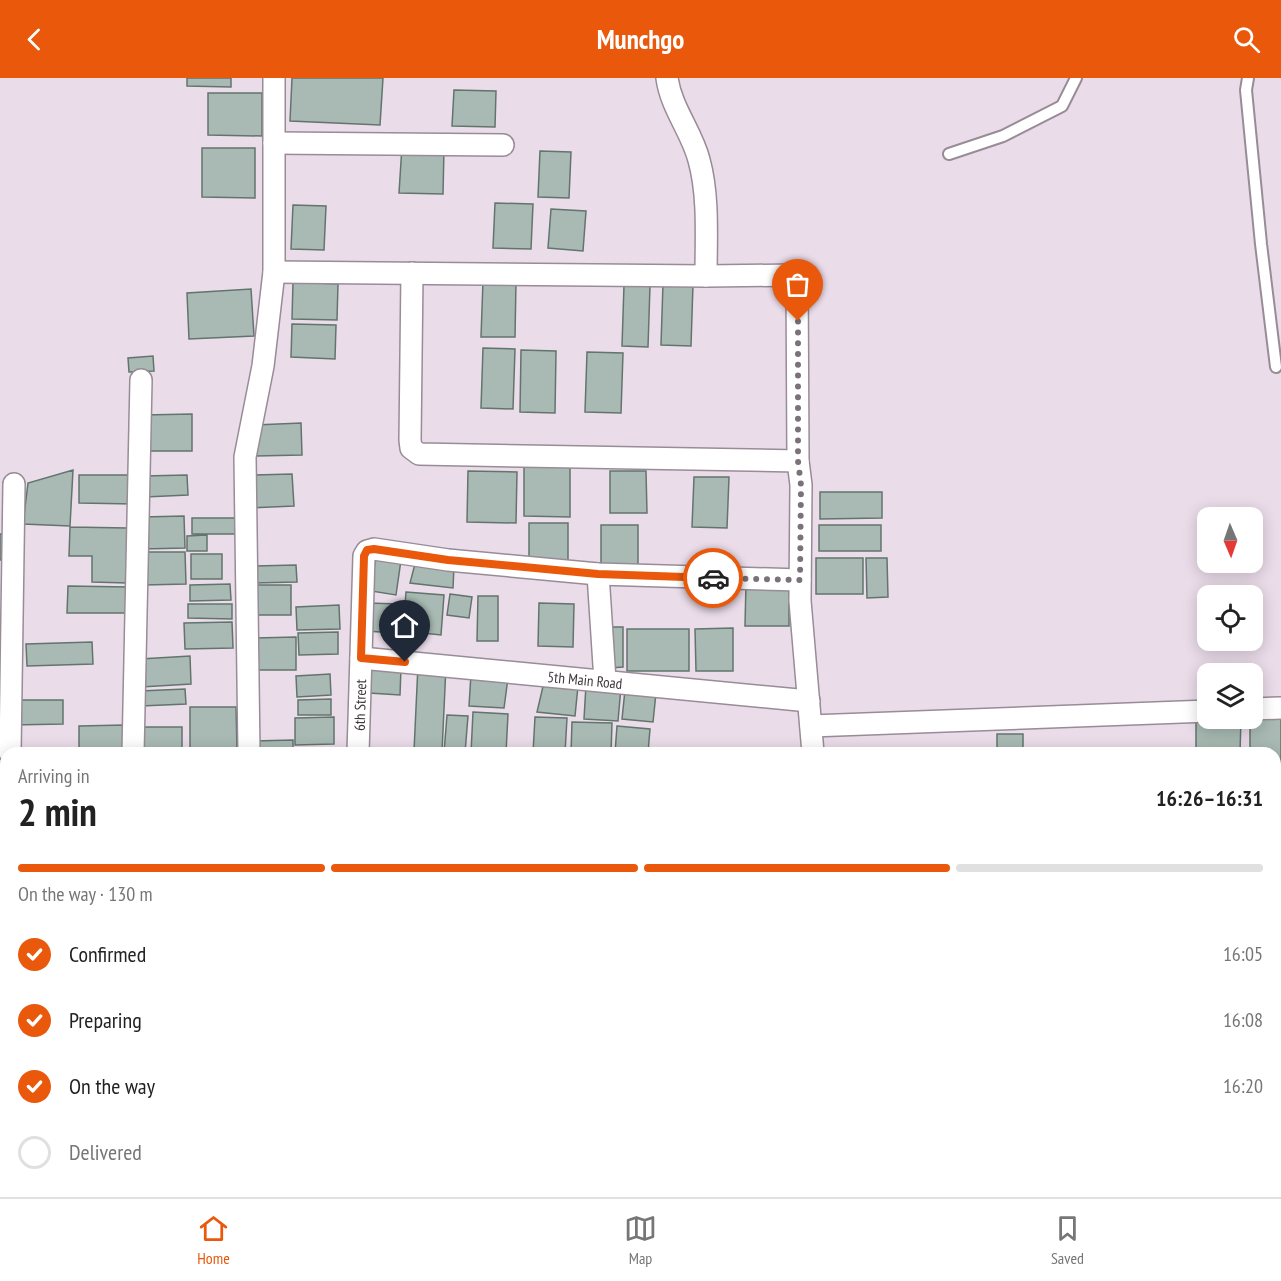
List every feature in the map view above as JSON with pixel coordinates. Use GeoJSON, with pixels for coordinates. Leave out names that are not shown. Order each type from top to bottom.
{"type":"FeatureCollection","features":[{"type":"Feature","properties":{"kind":"street"},"geometry":{"type":"LineString","coordinates":[[249,747],[245,458],[263,366],[274,272],[274,78]]}},
{"type":"Feature","properties":{"kind":"street"},"geometry":{"type":"LineString","coordinates":[[667,78],[678,112],[699,158],[703,176],[706,276]]}},
{"type":"Feature","properties":{"kind":"street"},"geometry":{"type":"LineString","coordinates":[[274,143],[503,145]]}},
{"type":"Feature","properties":{"kind":"street"},"geometry":{"type":"LineString","coordinates":[[274,272],[797,275],[798,461],[801,485],[800,601],[813,747]]}},
{"type":"Feature","properties":{"kind":"street"},"geometry":{"type":"LineString","coordinates":[[412,273],[410,440],[411,448],[419,454],[798,461]]}},
{"type":"Feature","properties":{"kind":"street"},"geometry":{"type":"LineString","coordinates":[[133,747],[141,380]]}},
{"type":"Feature","properties":{"kind":"street"},"geometry":{"type":"LineString","coordinates":[[10,747],[14,484]]}},
{"type":"Feature","properties":{"kind":"street","name":"6th Street"},"geometry":{"type":"LineString","coordinates":[[358,747],[364,556],[367,550],[598,574]]}},
{"type":"Feature","properties":{"kind":"street"},"geometry":{"type":"LineString","coordinates":[[605,681],[598,574],[800,580]]}},
{"type":"Feature","properties":{"kind":"street","name":"5th Main Road"},"geometry":{"type":"LineString","coordinates":[[361,658],[809,701]]}},
{"type":"Feature","properties":{"kind":"street"},"geometry":{"type":"LineString","coordinates":[[1263,709],[1281,708]]}},
{"type":"Feature","properties":{"kind":"street"},"geometry":{"type":"LineString","coordinates":[[812,726],[1197,711]]}},
{"type":"Feature","properties":{"kind":"lane"},"geometry":{"type":"LineString","coordinates":[[950,154],[1003,136],[1062,106],[1076,78]]}},
{"type":"Feature","properties":{"kind":"lane"},"geometry":{"type":"LineString","coordinates":[[1248,78],[1246,90],[1276,367]]}},
{"type":"Feature","properties":{"kind":"building"},"geometry":{"type":"Polygon","coordinates":[[[187,78],[231,78],[231,87],[187,86],[187,78]]]}},
{"type":"Feature","properties":{"kind":"building"},"geometry":{"type":"Polygon","coordinates":[[[292,78],[383,78],[380,125],[290,121],[292,78]]]}},
{"type":"Feature","properties":{"kind":"building"},"geometry":{"type":"Polygon","coordinates":[[[454,90],[496,91],[495,127],[452,126],[454,90]]]}},
{"type":"Feature","properties":{"kind":"building"},"geometry":{"type":"Polygon","coordinates":[[[208,93],[262,93],[262,136],[208,135],[208,93]]]}},
{"type":"Feature","properties":{"kind":"building"},"geometry":{"type":"Polygon","coordinates":[[[402,146],[444,148],[443,194],[399,193],[402,146]]]}},
{"type":"Feature","properties":{"kind":"building"},"geometry":{"type":"Polygon","coordinates":[[[202,148],[255,148],[255,198],[202,197],[202,148]]]}},
{"type":"Feature","properties":{"kind":"building"},"geometry":{"type":"Polygon","coordinates":[[[540,151],[571,152],[569,198],[538,197],[540,151]]]}},
{"type":"Feature","properties":{"kind":"building"},"geometry":{"type":"Polygon","coordinates":[[[495,203],[533,204],[531,249],[493,248],[495,203]]]}},
{"type":"Feature","properties":{"kind":"building"},"geometry":{"type":"Polygon","coordinates":[[[293,205],[326,206],[324,250],[291,249],[293,205]]]}},
{"type":"Feature","properties":{"kind":"building"},"geometry":{"type":"Polygon","coordinates":[[[551,209],[586,211],[583,251],[548,248],[551,209]]]}},
{"type":"Feature","properties":{"kind":"building"},"geometry":{"type":"Polygon","coordinates":[[[483,281],[516,282],[515,337],[481,337],[483,281]]]}},
{"type":"Feature","properties":{"kind":"building"},"geometry":{"type":"Polygon","coordinates":[[[293,282],[338,284],[337,320],[292,319],[293,282]]]}},
{"type":"Feature","properties":{"kind":"building"},"geometry":{"type":"Polygon","coordinates":[[[663,283],[693,284],[691,346],[661,345],[663,283]]]}},
{"type":"Feature","properties":{"kind":"building"},"geometry":{"type":"Polygon","coordinates":[[[624,285],[650,286],[648,347],[622,346],[624,285]]]}},
{"type":"Feature","properties":{"kind":"building"},"geometry":{"type":"Polygon","coordinates":[[[251,289],[254,336],[189,339],[187,293],[251,289]]]}},
{"type":"Feature","properties":{"kind":"building"},"geometry":{"type":"Polygon","coordinates":[[[292,324],[336,325],[335,359],[291,357],[292,324]]]}},
{"type":"Feature","properties":{"kind":"building"},"geometry":{"type":"Polygon","coordinates":[[[483,348],[515,349],[513,409],[481,408],[483,348]]]}},
{"type":"Feature","properties":{"kind":"building"},"geometry":{"type":"Polygon","coordinates":[[[521,350],[556,351],[555,413],[520,412],[521,350]]]}},
{"type":"Feature","properties":{"kind":"building"},"geometry":{"type":"Polygon","coordinates":[[[587,352],[623,353],[621,413],[585,412],[587,352]]]}},
{"type":"Feature","properties":{"kind":"building"},"geometry":{"type":"Polygon","coordinates":[[[153,356],[154,371],[129,372],[128,358],[153,356]]]}},
{"type":"Feature","properties":{"kind":"building"},"geometry":{"type":"Polygon","coordinates":[[[192,414],[192,451],[144,451],[143,415],[192,414]]]}},
{"type":"Feature","properties":{"kind":"building"},"geometry":{"type":"Polygon","coordinates":[[[301,423],[302,455],[256,456],[255,425],[301,423]]]}},
{"type":"Feature","properties":{"kind":"building"},"geometry":{"type":"Polygon","coordinates":[[[524,467],[570,467],[570,517],[524,516],[524,467]]]}},
{"type":"Feature","properties":{"kind":"building"},"geometry":{"type":"Polygon","coordinates":[[[73,470],[70,526],[23,524],[28,483],[73,470]]]}},
{"type":"Feature","properties":{"kind":"building"},"geometry":{"type":"Polygon","coordinates":[[[468,471],[517,472],[516,523],[467,522],[468,471]]]}},
{"type":"Feature","properties":{"kind":"building"},"geometry":{"type":"Polygon","coordinates":[[[610,471],[646,471],[647,513],[610,513],[610,471]]]}},
{"type":"Feature","properties":{"kind":"building"},"geometry":{"type":"Polygon","coordinates":[[[292,474],[294,506],[250,508],[249,475],[292,474]]]}},
{"type":"Feature","properties":{"kind":"building"},"geometry":{"type":"Polygon","coordinates":[[[79,475],[134,475],[134,504],[79,503],[79,475]]]}},
{"type":"Feature","properties":{"kind":"building"},"geometry":{"type":"Polygon","coordinates":[[[187,475],[188,495],[145,497],[144,476],[187,475]]]}},
{"type":"Feature","properties":{"kind":"building"},"geometry":{"type":"Polygon","coordinates":[[[694,477],[729,477],[727,528],[692,527],[694,477]]]}},
{"type":"Feature","properties":{"kind":"building"},"geometry":{"type":"Polygon","coordinates":[[[820,492],[882,492],[882,518],[820,519],[820,492]]]}},
{"type":"Feature","properties":{"kind":"building"},"geometry":{"type":"Polygon","coordinates":[[[184,516],[185,548],[142,549],[142,517],[184,516]]]}},
{"type":"Feature","properties":{"kind":"building"},"geometry":{"type":"Polygon","coordinates":[[[192,518],[235,518],[235,534],[192,534],[192,518]]]}},
{"type":"Feature","properties":{"kind":"building"},"geometry":{"type":"Polygon","coordinates":[[[529,523],[568,523],[568,566],[529,566],[529,523]]]}},
{"type":"Feature","properties":{"kind":"building"},"geometry":{"type":"Polygon","coordinates":[[[601,525],[638,525],[638,566],[601,566],[601,525]]]}},
{"type":"Feature","properties":{"kind":"building"},"geometry":{"type":"Polygon","coordinates":[[[819,525],[881,525],[881,551],[819,551],[819,525]]]}},
{"type":"Feature","properties":{"kind":"building"},"geometry":{"type":"Polygon","coordinates":[[[70,527],[127,528],[127,583],[92,582],[92,556],[69,556],[70,527]]]}},
{"type":"Feature","properties":{"kind":"building"},"geometry":{"type":"Polygon","coordinates":[[[0,534],[8,534],[8,559],[0,560],[0,534]]]}},
{"type":"Feature","properties":{"kind":"building"},"geometry":{"type":"Polygon","coordinates":[[[207,535],[207,551],[187,551],[187,536],[207,535]]]}},
{"type":"Feature","properties":{"kind":"building"},"geometry":{"type":"Polygon","coordinates":[[[143,552],[185,552],[186,584],[144,585],[143,552]]]}},
{"type":"Feature","properties":{"kind":"building"},"geometry":{"type":"Polygon","coordinates":[[[191,554],[222,554],[222,579],[191,579],[191,554]]]}},
{"type":"Feature","properties":{"kind":"building"},"geometry":{"type":"Polygon","coordinates":[[[376,556],[401,560],[396,595],[371,591],[376,556]]]}},
{"type":"Feature","properties":{"kind":"building"},"geometry":{"type":"Polygon","coordinates":[[[816,558],[863,558],[863,594],[816,594],[816,558]]]}},
{"type":"Feature","properties":{"kind":"building"},"geometry":{"type":"Polygon","coordinates":[[[866,558],[887,558],[888,597],[867,598],[866,558]]]}},
{"type":"Feature","properties":{"kind":"building"},"geometry":{"type":"Polygon","coordinates":[[[416,560],[454,566],[453,588],[410,583],[416,560]]]}},
{"type":"Feature","properties":{"kind":"building"},"geometry":{"type":"Polygon","coordinates":[[[296,565],[297,582],[250,583],[250,566],[296,565]]]}},
{"type":"Feature","properties":{"kind":"building"},"geometry":{"type":"Polygon","coordinates":[[[746,582],[789,582],[789,626],[745,626],[746,582]]]}},
{"type":"Feature","properties":{"kind":"building"},"geometry":{"type":"Polygon","coordinates":[[[230,584],[231,600],[190,601],[190,585],[230,584]]]}},
{"type":"Feature","properties":{"kind":"building"},"geometry":{"type":"Polygon","coordinates":[[[249,585],[291,585],[291,615],[250,615],[249,585]]]}},
{"type":"Feature","properties":{"kind":"building"},"geometry":{"type":"Polygon","coordinates":[[[68,586],[128,587],[128,613],[67,613],[68,586]]]}},
{"type":"Feature","properties":{"kind":"building"},"geometry":{"type":"Polygon","coordinates":[[[406,592],[444,595],[441,635],[403,631],[406,592]]]}},
{"type":"Feature","properties":{"kind":"building"},"geometry":{"type":"Polygon","coordinates":[[[450,594],[472,597],[469,618],[447,615],[450,594]]]}},
{"type":"Feature","properties":{"kind":"building"},"geometry":{"type":"Polygon","coordinates":[[[478,596],[498,596],[498,641],[477,641],[478,596]]]}},
{"type":"Feature","properties":{"kind":"building"},"geometry":{"type":"Polygon","coordinates":[[[368,603],[398,604],[397,633],[365,631],[368,603]]]}},
{"type":"Feature","properties":{"kind":"building"},"geometry":{"type":"Polygon","coordinates":[[[539,603],[574,604],[573,647],[538,646],[539,603]]]}},
{"type":"Feature","properties":{"kind":"building"},"geometry":{"type":"Polygon","coordinates":[[[188,604],[232,604],[232,619],[188,618],[188,604]]]}},
{"type":"Feature","properties":{"kind":"building"},"geometry":{"type":"Polygon","coordinates":[[[339,605],[340,629],[297,630],[296,607],[339,605]]]}},
{"type":"Feature","properties":{"kind":"building"},"geometry":{"type":"Polygon","coordinates":[[[232,622],[233,648],[185,649],[184,623],[232,622]]]}},
{"type":"Feature","properties":{"kind":"building"},"geometry":{"type":"Polygon","coordinates":[[[608,627],[623,627],[623,667],[610,668],[608,627]]]}},
{"type":"Feature","properties":{"kind":"building"},"geometry":{"type":"Polygon","coordinates":[[[733,628],[733,671],[696,671],[695,629],[733,628]]]}},
{"type":"Feature","properties":{"kind":"building"},"geometry":{"type":"Polygon","coordinates":[[[627,629],[689,629],[689,671],[627,671],[627,629]]]}},
{"type":"Feature","properties":{"kind":"building"},"geometry":{"type":"Polygon","coordinates":[[[338,632],[338,654],[299,655],[298,633],[338,632]]]}},
{"type":"Feature","properties":{"kind":"building"},"geometry":{"type":"Polygon","coordinates":[[[296,637],[296,670],[252,670],[252,638],[296,637]]]}},
{"type":"Feature","properties":{"kind":"building"},"geometry":{"type":"Polygon","coordinates":[[[92,642],[93,664],[27,666],[26,644],[92,642]]]}},
{"type":"Feature","properties":{"kind":"building"},"geometry":{"type":"Polygon","coordinates":[[[190,656],[191,684],[141,687],[140,659],[190,656]]]}},
{"type":"Feature","properties":{"kind":"building"},"geometry":{"type":"Polygon","coordinates":[[[418,665],[446,666],[442,747],[414,747],[418,665]]]}},
{"type":"Feature","properties":{"kind":"building"},"geometry":{"type":"Polygon","coordinates":[[[370,666],[401,668],[400,695],[369,693],[370,666]]]}},
{"type":"Feature","properties":{"kind":"building"},"geometry":{"type":"Polygon","coordinates":[[[330,674],[331,695],[297,697],[296,676],[330,674]]]}},
{"type":"Feature","properties":{"kind":"building"},"geometry":{"type":"Polygon","coordinates":[[[471,674],[508,678],[504,708],[469,706],[471,674]]]}},
{"type":"Feature","properties":{"kind":"building"},"geometry":{"type":"Polygon","coordinates":[[[544,682],[578,686],[575,716],[537,712],[544,682]]]}},
{"type":"Feature","properties":{"kind":"building"},"geometry":{"type":"Polygon","coordinates":[[[586,685],[621,687],[618,721],[584,719],[586,685]]]}},
{"type":"Feature","properties":{"kind":"building"},"geometry":{"type":"Polygon","coordinates":[[[185,689],[186,704],[141,706],[140,691],[185,689]]]}},
{"type":"Feature","properties":{"kind":"building"},"geometry":{"type":"Polygon","coordinates":[[[625,690],[656,693],[653,722],[622,719],[625,690]]]}},
{"type":"Feature","properties":{"kind":"building"},"geometry":{"type":"Polygon","coordinates":[[[331,699],[331,715],[298,715],[298,700],[331,699]]]}},
{"type":"Feature","properties":{"kind":"building"},"geometry":{"type":"Polygon","coordinates":[[[12,700],[63,700],[63,724],[12,725],[12,700]]]}},
{"type":"Feature","properties":{"kind":"building"},"geometry":{"type":"Polygon","coordinates":[[[190,707],[236,707],[237,747],[190,747],[190,707]]]}},
{"type":"Feature","properties":{"kind":"building"},"geometry":{"type":"Polygon","coordinates":[[[473,712],[508,714],[506,747],[471,747],[473,712]]]}},
{"type":"Feature","properties":{"kind":"building"},"geometry":{"type":"Polygon","coordinates":[[[1281,713],[1281,747],[1250,747],[1250,729],[1263,729],[1263,716],[1281,713]]]}},
{"type":"Feature","properties":{"kind":"building"},"geometry":{"type":"Polygon","coordinates":[[[447,715],[468,716],[465,747],[444,747],[447,715]]]}},
{"type":"Feature","properties":{"kind":"building"},"geometry":{"type":"Polygon","coordinates":[[[1196,716],[1197,729],[1241,729],[1240,747],[1196,747],[1196,716]]]}},
{"type":"Feature","properties":{"kind":"building"},"geometry":{"type":"Polygon","coordinates":[[[334,717],[334,744],[295,745],[295,718],[334,717]]]}},
{"type":"Feature","properties":{"kind":"building"},"geometry":{"type":"Polygon","coordinates":[[[535,717],[567,718],[565,747],[533,747],[535,717]]]}},
{"type":"Feature","properties":{"kind":"building"},"geometry":{"type":"Polygon","coordinates":[[[572,722],[612,723],[611,747],[571,747],[572,722]]]}},
{"type":"Feature","properties":{"kind":"building"},"geometry":{"type":"Polygon","coordinates":[[[124,725],[124,747],[79,747],[79,726],[124,725]]]}},
{"type":"Feature","properties":{"kind":"building"},"geometry":{"type":"Polygon","coordinates":[[[617,726],[650,729],[648,747],[615,747],[617,726]]]}},
{"type":"Feature","properties":{"kind":"building"},"geometry":{"type":"Polygon","coordinates":[[[142,727],[182,727],[182,747],[142,747],[142,727]]]}},
{"type":"Feature","properties":{"kind":"building"},"geometry":{"type":"Polygon","coordinates":[[[997,734],[1023,734],[1023,747],[997,747],[997,734]]]}},
{"type":"Feature","properties":{"kind":"building"},"geometry":{"type":"Polygon","coordinates":[[[293,740],[293,747],[251,747],[251,741],[293,740]]]}},
{"type":"Feature","properties":{"kind":"way so far"},"geometry":{"type":"LineString","coordinates":[[713,578],[800,580],[798,321]]}},
{"type":"Feature","properties":{"kind":"route"},"geometry":{"type":"LineString","coordinates":[[405,662],[361,658],[364,556],[367,550],[598,574],[713,578]]}}]}
